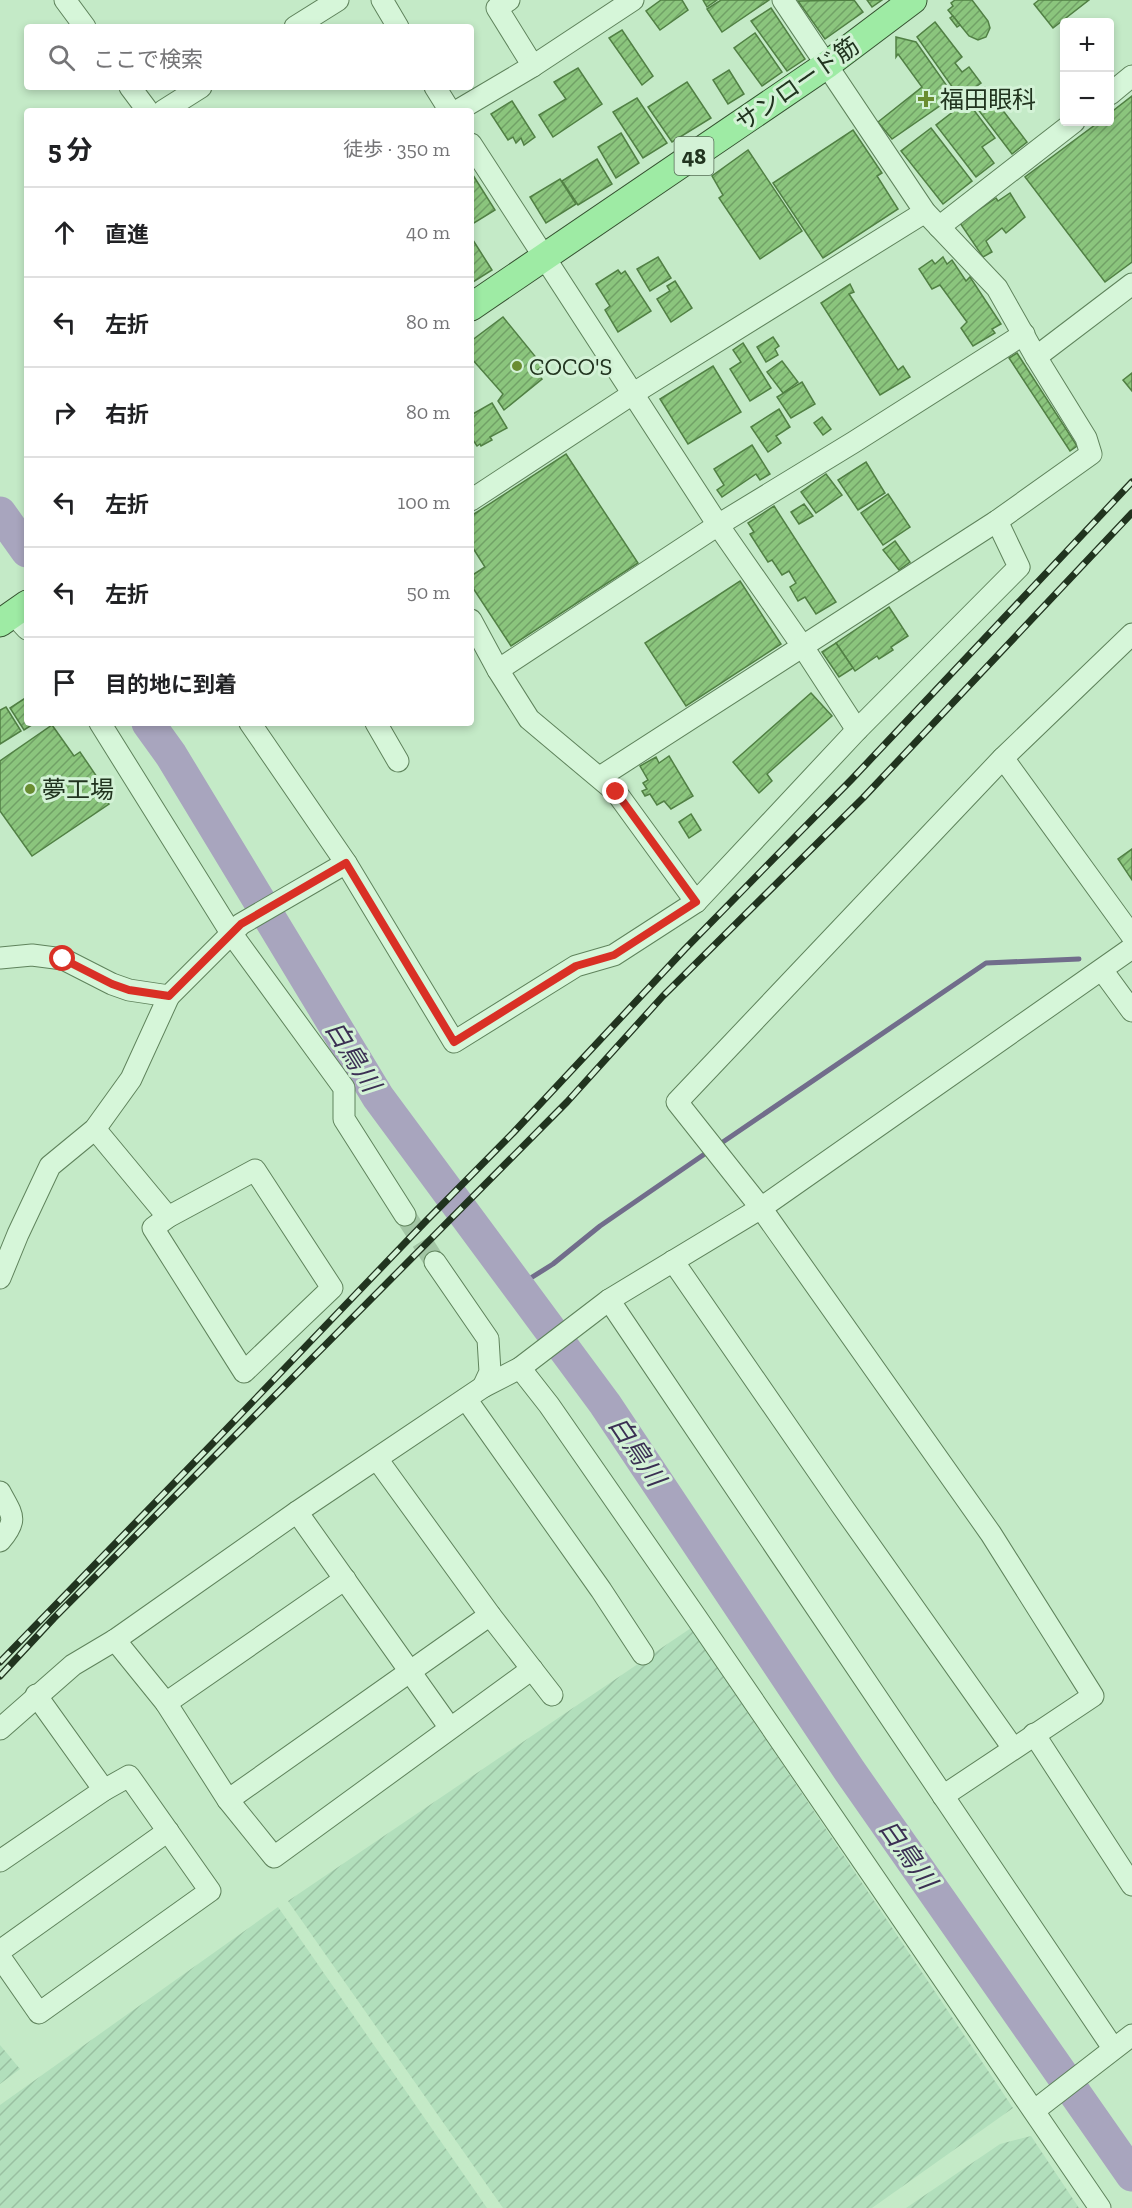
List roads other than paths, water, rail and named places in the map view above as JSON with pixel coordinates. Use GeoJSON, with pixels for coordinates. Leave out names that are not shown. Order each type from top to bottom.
{"type":"FeatureCollection","features":[{"type":"Feature","properties":{"kind":"main road","name":"サンロード筋"},"geometry":{"type":"LineString","coordinates":[[474,305],[828,64],[913,0]]}},
{"type":"Feature","properties":{"kind":"street"},"geometry":{"type":"LineString","coordinates":[[65,0],[83,24]]}},
{"type":"Feature","properties":{"kind":"street"},"geometry":{"type":"LineString","coordinates":[[300,24],[338,0]]}},
{"type":"Feature","properties":{"kind":"street"},"geometry":{"type":"LineString","coordinates":[[382,0],[396,24]]}},
{"type":"Feature","properties":{"kind":"street"},"geometry":{"type":"LineString","coordinates":[[509,0],[497,8],[533,66]]}},
{"type":"Feature","properties":{"kind":"street"},"geometry":{"type":"LineString","coordinates":[[462,108],[533,66],[633,0]]}},
{"type":"Feature","properties":{"kind":"street"},"geometry":{"type":"LineString","coordinates":[[600,777],[997,521],[1092,454],[1086,438],[997,288],[932,219],[783,0]]}},
{"type":"Feature","properties":{"kind":"street"},"geometry":{"type":"LineString","coordinates":[[1114,91],[1132,76]]}},
{"type":"Feature","properties":{"kind":"street"},"geometry":{"type":"LineString","coordinates":[[132,90],[146,108]]}},
{"type":"Feature","properties":{"kind":"street"},"geometry":{"type":"LineString","coordinates":[[168,108],[196,90]]}},
{"type":"Feature","properties":{"kind":"street"},"geometry":{"type":"LineString","coordinates":[[437,90],[448,108]]}},
{"type":"Feature","properties":{"kind":"street"},"geometry":{"type":"LineString","coordinates":[[474,498],[634,393],[932,219],[1068,126]]}},
{"type":"Feature","properties":{"kind":"street"},"geometry":{"type":"LineString","coordinates":[[474,149],[718,525],[858,730]]}},
{"type":"Feature","properties":{"kind":"street"},"geometry":{"type":"LineString","coordinates":[[1036,357],[1132,284]]}},
{"type":"Feature","properties":{"kind":"street"},"geometry":{"type":"LineString","coordinates":[[498,670],[718,525],[1024,334]]}},
{"type":"Feature","properties":{"kind":"street"},"geometry":{"type":"LineString","coordinates":[[252,726],[346,863],[454,1042],[576,966],[614,955],[696,902],[858,730],[1018,567],[997,521]]}},
{"type":"Feature","properties":{"kind":"street"},"geometry":{"type":"LineString","coordinates":[[474,626],[498,670],[529,719],[616,792],[696,902]]}},
{"type":"Feature","properties":{"kind":"street"},"geometry":{"type":"LineString","coordinates":[[943,1796],[1093,1696],[990,1534],[761,1208],[677,1102],[1003,758],[1132,634]]}},
{"type":"Feature","properties":{"kind":"street"},"geometry":{"type":"LineString","coordinates":[[102,726],[344,1088],[344,1119],[405,1215]]}},
{"type":"Feature","properties":{"kind":"street"},"geometry":{"type":"LineString","coordinates":[[378,726],[398,761]]}},
{"type":"Feature","properties":{"kind":"street"},"geometry":{"type":"LineString","coordinates":[[1003,758],[1132,936]]}},
{"type":"Feature","properties":{"kind":"street"},"geometry":{"type":"LineString","coordinates":[[0,1278],[51,1166],[95,1129],[131,1079],[169,996],[236,928],[346,863]]}},
{"type":"Feature","properties":{"kind":"street"},"geometry":{"type":"LineString","coordinates":[[0,1729],[36,1695],[73,1665],[115,1640],[297,1512],[475,1393],[520,1368],[609,1300],[761,1208],[1132,948]]}},
{"type":"Feature","properties":{"kind":"street"},"geometry":{"type":"LineString","coordinates":[[0,958],[32,955],[63,959],[129,990],[169,996]]}},
{"type":"Feature","properties":{"kind":"street"},"geometry":{"type":"LineString","coordinates":[[1102,970],[1132,1011]]}},
{"type":"Feature","properties":{"kind":"street"},"geometry":{"type":"LineString","coordinates":[[95,1129],[168,1217]]}},
{"type":"Feature","properties":{"kind":"street"},"geometry":{"type":"LineString","coordinates":[[255,1170],[332,1288],[244,1372],[153,1228],[168,1217],[255,1170]]}},
{"type":"Feature","properties":{"kind":"street"},"geometry":{"type":"LineString","coordinates":[[673,1261],[1013,1748]]}},
{"type":"Feature","properties":{"kind":"street"},"geometry":{"type":"LineString","coordinates":[[435,1262],[488,1339],[490,1372],[475,1393]]}},
{"type":"Feature","properties":{"kind":"street"},"geometry":{"type":"LineString","coordinates":[[609,1300],[1113,2048]]}},
{"type":"Feature","properties":{"kind":"street"},"geometry":{"type":"LineString","coordinates":[[520,1368],[676,1588],[1100,2208]]}},
{"type":"Feature","properties":{"kind":"street"},"geometry":{"type":"LineString","coordinates":[[475,1393],[643,1654]]}},
{"type":"Feature","properties":{"kind":"street"},"geometry":{"type":"LineString","coordinates":[[377,1459],[490,1615],[552,1695]]}},
{"type":"Feature","properties":{"kind":"street"},"geometry":{"type":"LineString","coordinates":[[0,1492],[12,1515],[11,1528],[0,1541]]}},
{"type":"Feature","properties":{"kind":"street"},"geometry":{"type":"LineString","coordinates":[[297,1512],[450,1728]]}},
{"type":"Feature","properties":{"kind":"street"},"geometry":{"type":"LineString","coordinates":[[166,1702],[345,1579]]}},
{"type":"Feature","properties":{"kind":"street"},"geometry":{"type":"LineString","coordinates":[[228,1800],[490,1615]]}},
{"type":"Feature","properties":{"kind":"street"},"geometry":{"type":"LineString","coordinates":[[115,1640],[166,1702],[228,1800],[274,1857],[532,1669]]}},
{"type":"Feature","properties":{"kind":"street"},"geometry":{"type":"LineString","coordinates":[[36,1695],[104,1790]]}},
{"type":"Feature","properties":{"kind":"street"},"geometry":{"type":"LineString","coordinates":[[1034,1734],[1132,1885]]}},
{"type":"Feature","properties":{"kind":"street"},"geometry":{"type":"LineString","coordinates":[[0,1861],[104,1790],[129,1776],[210,1892],[39,2013],[0,1957]]}},
{"type":"Feature","properties":{"kind":"street"},"geometry":{"type":"LineString","coordinates":[[0,1951],[168,1831]]}},
{"type":"Feature","properties":{"kind":"street"},"geometry":{"type":"LineString","coordinates":[[1035,2110],[1132,2035]]}},
{"type":"Feature","properties":{"kind":"waterway","name":"白鳥川"},"geometry":{"type":"LineString","coordinates":[[0,513],[24,547]]}},
{"type":"Feature","properties":{"kind":"waterway","name":"白鳥川"},"geometry":{"type":"LineString","coordinates":[[150,726],[171,755],[378,1097],[605,1404],[849,1770],[1132,2175]]}},
{"type":"Feature","properties":{"kind":"waterway"},"geometry":{"type":"LineString","coordinates":[[717,1146],[986,963],[1079,959]]}},
{"type":"Feature","properties":{"kind":"waterway"},"geometry":{"type":"LineString","coordinates":[[518,1286],[553,1264],[600,1226],[709,1151]]}},
{"type":"Feature","properties":{"kind":"tunnel"},"geometry":{"type":"LineString","coordinates":[[405,1215],[435,1262]]}},
{"type":"Feature","properties":{"kind":"railway"},"geometry":{"type":"LineString","coordinates":[[0,1662],[513,1133],[685,949],[852,779],[1132,482]]}},
{"type":"Feature","properties":{"kind":"railway"},"geometry":{"type":"LineString","coordinates":[[0,1676],[54,1618],[567,1102],[663,996],[863,798],[1132,513]]}},
{"type":"Feature","properties":{"kind":"place","name":"福田眼科"},"geometry":{"type":"Point","coordinates":[926,99]}},
{"type":"Feature","properties":{"kind":"place","name":"COCO'S"},"geometry":{"type":"Point","coordinates":[517,366]}},
{"type":"Feature","properties":{"kind":"place","name":"夢工場"},"geometry":{"type":"Point","coordinates":[30,789]}}]}
